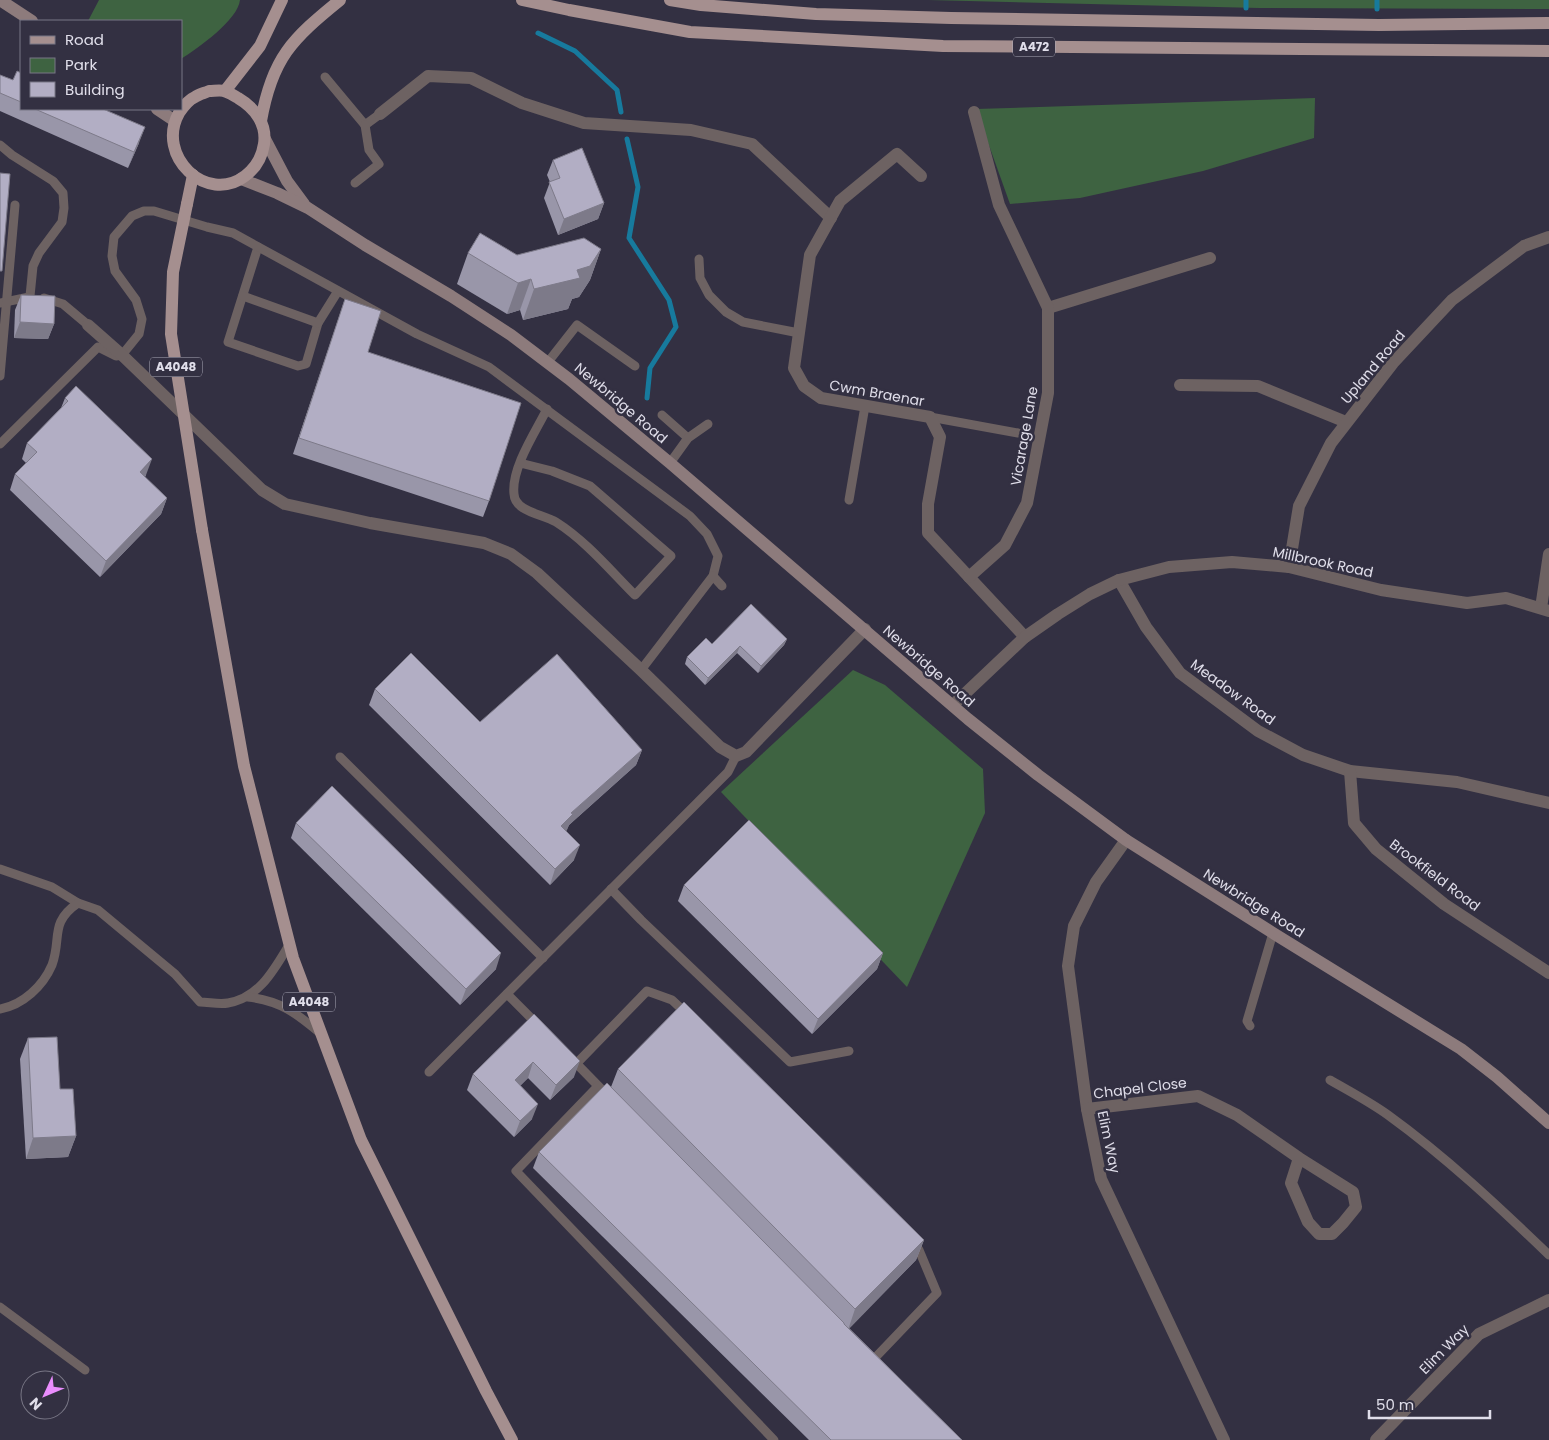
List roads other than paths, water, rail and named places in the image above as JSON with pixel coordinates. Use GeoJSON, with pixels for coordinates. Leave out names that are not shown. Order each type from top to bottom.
{"type":"FeatureCollection","features":[{"type":"Feature","properties":{"kind":"main road"},"geometry":{"type":"LineString","coordinates":[[0,0],[30,20]]}},
{"type":"Feature","properties":{"kind":"main road"},"geometry":{"type":"LineString","coordinates":[[225,91],[260,46],[282,0]]}},
{"type":"Feature","properties":{"kind":"main road"},"geometry":{"type":"LineString","coordinates":[[180,110],[175,121],[172,134],[174,150],[181,164],[193,175],[204,181],[228,184],[241,179],[251,172],[263,152],[265,139],[262,121],[268,88],[282,57],[314,22],[340,0]]}},
{"type":"Feature","properties":{"kind":"main road","name":"A472"},"geometry":{"type":"LineString","coordinates":[[522,0],[690,32],[943,46],[1549,51]]}},
{"type":"Feature","properties":{"kind":"main road","name":"A472"},"geometry":{"type":"LineString","coordinates":[[670,0],[701,6],[816,14],[960,19],[1379,25],[1549,23]]}},
{"type":"Feature","properties":{"kind":"main road"},"geometry":{"type":"LineString","coordinates":[[182,107],[194,97],[209,91],[225,91],[244,102],[255,111],[262,121]]}},
{"type":"Feature","properties":{"kind":"main road"},"geometry":{"type":"LineString","coordinates":[[158,110],[175,121]]}},
{"type":"Feature","properties":{"kind":"main road","name":"Newbridge Road"},"geometry":{"type":"LineString","coordinates":[[265,139],[287,181],[308,208]]}},
{"type":"Feature","properties":{"kind":"main road","name":"A4048"},"geometry":{"type":"LineString","coordinates":[[193,175],[173,272],[170,334],[202,530],[244,766],[289,945],[361,1140],[512,1440]]}},
{"type":"Feature","properties":{"kind":"main road","name":"Newbridge Road"},"geometry":{"type":"LineString","coordinates":[[241,179],[308,208],[364,245],[479,314],[548,362],[1038,775],[1126,840],[1461,1049],[1497,1077],[1549,1123]]}},
{"type":"Feature","properties":{"kind":"street"},"geometry":{"type":"LineString","coordinates":[[380,114],[428,76],[471,78],[522,103],[584,123],[690,130],[752,144],[831,218]]}},
{"type":"Feature","properties":{"kind":"street","name":"Vicarage Lane"},"geometry":{"type":"LineString","coordinates":[[969,577],[1005,544],[1027,503],[1048,393],[1048,308],[999,205],[974,112]]}},
{"type":"Feature","properties":{"kind":"street","name":"Cwm Braenar"},"geometry":{"type":"LineString","coordinates":[[921,176],[897,154],[840,201],[810,255],[794,368],[804,386],[821,398],[930,418],[940,437],[928,504],[928,534],[1025,637]]}},
{"type":"Feature","properties":{"kind":"street","name":"Upland Road"},"geometry":{"type":"LineString","coordinates":[[1289,567],[1299,506],[1330,443],[1346,422],[1393,363],[1452,300],[1524,246],[1549,237]]}},
{"type":"Feature","properties":{"kind":"street"},"geometry":{"type":"LineString","coordinates":[[1048,308],[1210,258]]}},
{"type":"Feature","properties":{"kind":"street"},"geometry":{"type":"LineString","coordinates":[[88,325],[122,354],[262,490],[285,504],[370,523],[484,543],[511,554],[538,573],[720,747],[736,756],[746,752],[865,629]]}},
{"type":"Feature","properties":{"kind":"street"},"geometry":{"type":"LineString","coordinates":[[1180,385],[1258,386],[1346,422]]}},
{"type":"Feature","properties":{"kind":"street"},"geometry":{"type":"LineString","coordinates":[[1545,610],[1549,554]]}},
{"type":"Feature","properties":{"kind":"street","name":"Millbrook Road"},"geometry":{"type":"LineString","coordinates":[[953,705],[1025,637],[1090,594],[1119,580],[1169,567],[1232,562],[1289,567],[1381,590],[1467,603],[1506,598],[1545,610]]}},
{"type":"Feature","properties":{"kind":"street","name":"Meadow Road"},"geometry":{"type":"LineString","coordinates":[[1119,580],[1146,627],[1180,674],[1258,731],[1302,755],[1350,771],[1457,782],[1549,803]]}},
{"type":"Feature","properties":{"kind":"street","name":"Brookfield Road"},"geometry":{"type":"LineString","coordinates":[[1350,771],[1354,823],[1376,849],[1444,904],[1549,973]]}},
{"type":"Feature","properties":{"kind":"street","name":"Elim Way"},"geometry":{"type":"LineString","coordinates":[[1126,840],[1096,882],[1074,926],[1068,966],[1087,1109],[1101,1179],[1224,1440]]}},
{"type":"Feature","properties":{"kind":"street","name":"Chapel Close"},"geometry":{"type":"LineString","coordinates":[[1087,1109],[1198,1096],[1237,1115],[1299,1158],[1353,1192],[1356,1207],[1332,1234],[1319,1234],[1308,1222],[1292,1183],[1299,1158]]}},
{"type":"Feature","properties":{"kind":"street","name":"Elim Way"},"geometry":{"type":"LineString","coordinates":[[1376,1440],[1479,1334],[1549,1300]]}},
{"type":"Feature","properties":{"kind":"lane"},"geometry":{"type":"LineString","coordinates":[[326,77],[365,125],[369,150],[379,164],[355,183]]}},
{"type":"Feature","properties":{"kind":"lane"},"geometry":{"type":"LineString","coordinates":[[365,125],[380,114]]}},
{"type":"Feature","properties":{"kind":"lane"},"geometry":{"type":"LineString","coordinates":[[0,145],[53,182],[63,193],[64,208],[62,222],[39,253],[33,266],[30,296]]}},
{"type":"Feature","properties":{"kind":"lane"},"geometry":{"type":"LineString","coordinates":[[0,376],[3,302],[15,205]]}},
{"type":"Feature","properties":{"kind":"lane"},"geometry":{"type":"LineString","coordinates":[[0,444],[98,347],[116,356],[122,354],[139,334],[142,319],[136,300],[115,271],[112,256],[114,237],[132,216],[144,211],[154,210],[207,227],[233,233],[417,334],[489,367],[696,522],[707,534],[718,556],[713,576],[641,670]]}},
{"type":"Feature","properties":{"kind":"lane"},"geometry":{"type":"LineString","coordinates":[[258,247],[228,342],[298,366],[306,364],[318,323],[338,291]]}},
{"type":"Feature","properties":{"kind":"lane"},"geometry":{"type":"LineString","coordinates":[[699,259],[700,278],[709,295],[726,312],[743,322],[799,333]]}},
{"type":"Feature","properties":{"kind":"lane"},"geometry":{"type":"LineString","coordinates":[[3,302],[30,296],[42,296],[63,304],[88,325]]}},
{"type":"Feature","properties":{"kind":"lane"},"geometry":{"type":"LineString","coordinates":[[243,296],[318,323]]}},
{"type":"Feature","properties":{"kind":"lane"},"geometry":{"type":"LineString","coordinates":[[548,362],[577,325],[635,366]]}},
{"type":"Feature","properties":{"kind":"lane"},"geometry":{"type":"LineString","coordinates":[[849,500],[865,406]]}},
{"type":"Feature","properties":{"kind":"lane"},"geometry":{"type":"LineString","coordinates":[[520,462],[552,471],[590,486],[671,556],[635,595],[581,540],[555,521],[518,505],[514,495],[514,480],[520,462],[524,452],[547,409]]}},
{"type":"Feature","properties":{"kind":"lane"},"geometry":{"type":"LineString","coordinates":[[662,415],[688,438]]}},
{"type":"Feature","properties":{"kind":"lane"},"geometry":{"type":"LineString","coordinates":[[930,418],[1018,433]]}},
{"type":"Feature","properties":{"kind":"lane"},"geometry":{"type":"LineString","coordinates":[[670,463],[688,438],[708,424]]}},
{"type":"Feature","properties":{"kind":"lane"},"geometry":{"type":"LineString","coordinates":[[713,576],[722,586]]}},
{"type":"Feature","properties":{"kind":"lane"},"geometry":{"type":"LineString","coordinates":[[430,1072],[728,772],[736,756]]}},
{"type":"Feature","properties":{"kind":"lane"},"geometry":{"type":"LineString","coordinates":[[340,757],[543,958]]}},
{"type":"Feature","properties":{"kind":"lane"},"geometry":{"type":"LineString","coordinates":[[0,869],[52,887],[78,903],[98,910],[175,974],[200,1002],[227,1004],[248,997],[271,975],[289,945]]}},
{"type":"Feature","properties":{"kind":"lane"},"geometry":{"type":"LineString","coordinates":[[611,889],[790,1062],[849,1051]]}},
{"type":"Feature","properties":{"kind":"lane"},"geometry":{"type":"LineString","coordinates":[[0,1009],[21,1000],[38,988],[52,964],[60,921],[66,911],[78,903]]}},
{"type":"Feature","properties":{"kind":"lane"},"geometry":{"type":"LineString","coordinates":[[1250,1026],[1247,1021],[1273,933]]}},
{"type":"Feature","properties":{"kind":"lane"},"geometry":{"type":"LineString","coordinates":[[576,1064],[647,991],[672,1000],[693,1020]]}},
{"type":"Feature","properties":{"kind":"lane"},"geometry":{"type":"LineString","coordinates":[[507,994],[544,1032]]}},
{"type":"Feature","properties":{"kind":"lane"},"geometry":{"type":"LineString","coordinates":[[248,997],[264,999],[283,1005],[321,1033]]}},
{"type":"Feature","properties":{"kind":"lane"},"geometry":{"type":"LineString","coordinates":[[563,1051],[619,1107]]}},
{"type":"Feature","properties":{"kind":"lane"},"geometry":{"type":"LineString","coordinates":[[1330,1080],[1387,1114],[1408,1130],[1472,1182],[1549,1255]]}},
{"type":"Feature","properties":{"kind":"lane"},"geometry":{"type":"LineString","coordinates":[[598,1086],[516,1171],[774,1440]]}},
{"type":"Feature","properties":{"kind":"lane"},"geometry":{"type":"LineString","coordinates":[[872,1362],[936,1293],[918,1250],[908,1236]]}},
{"type":"Feature","properties":{"kind":"lane"},"geometry":{"type":"LineString","coordinates":[[0,1307],[85,1370]]}},
{"type":"Feature","properties":{"kind":"waterway"},"geometry":{"type":"LineString","coordinates":[[1246,0],[1246,8]]}},
{"type":"Feature","properties":{"kind":"waterway"},"geometry":{"type":"LineString","coordinates":[[1377,0],[1377,9]]}},
{"type":"Feature","properties":{"kind":"waterway"},"geometry":{"type":"LineString","coordinates":[[538,33],[575,51],[617,90],[621,112]]}},
{"type":"Feature","properties":{"kind":"waterway"},"geometry":{"type":"LineString","coordinates":[[627,139],[638,187],[629,238],[669,300],[676,327],[650,368],[647,398]]}}]}
